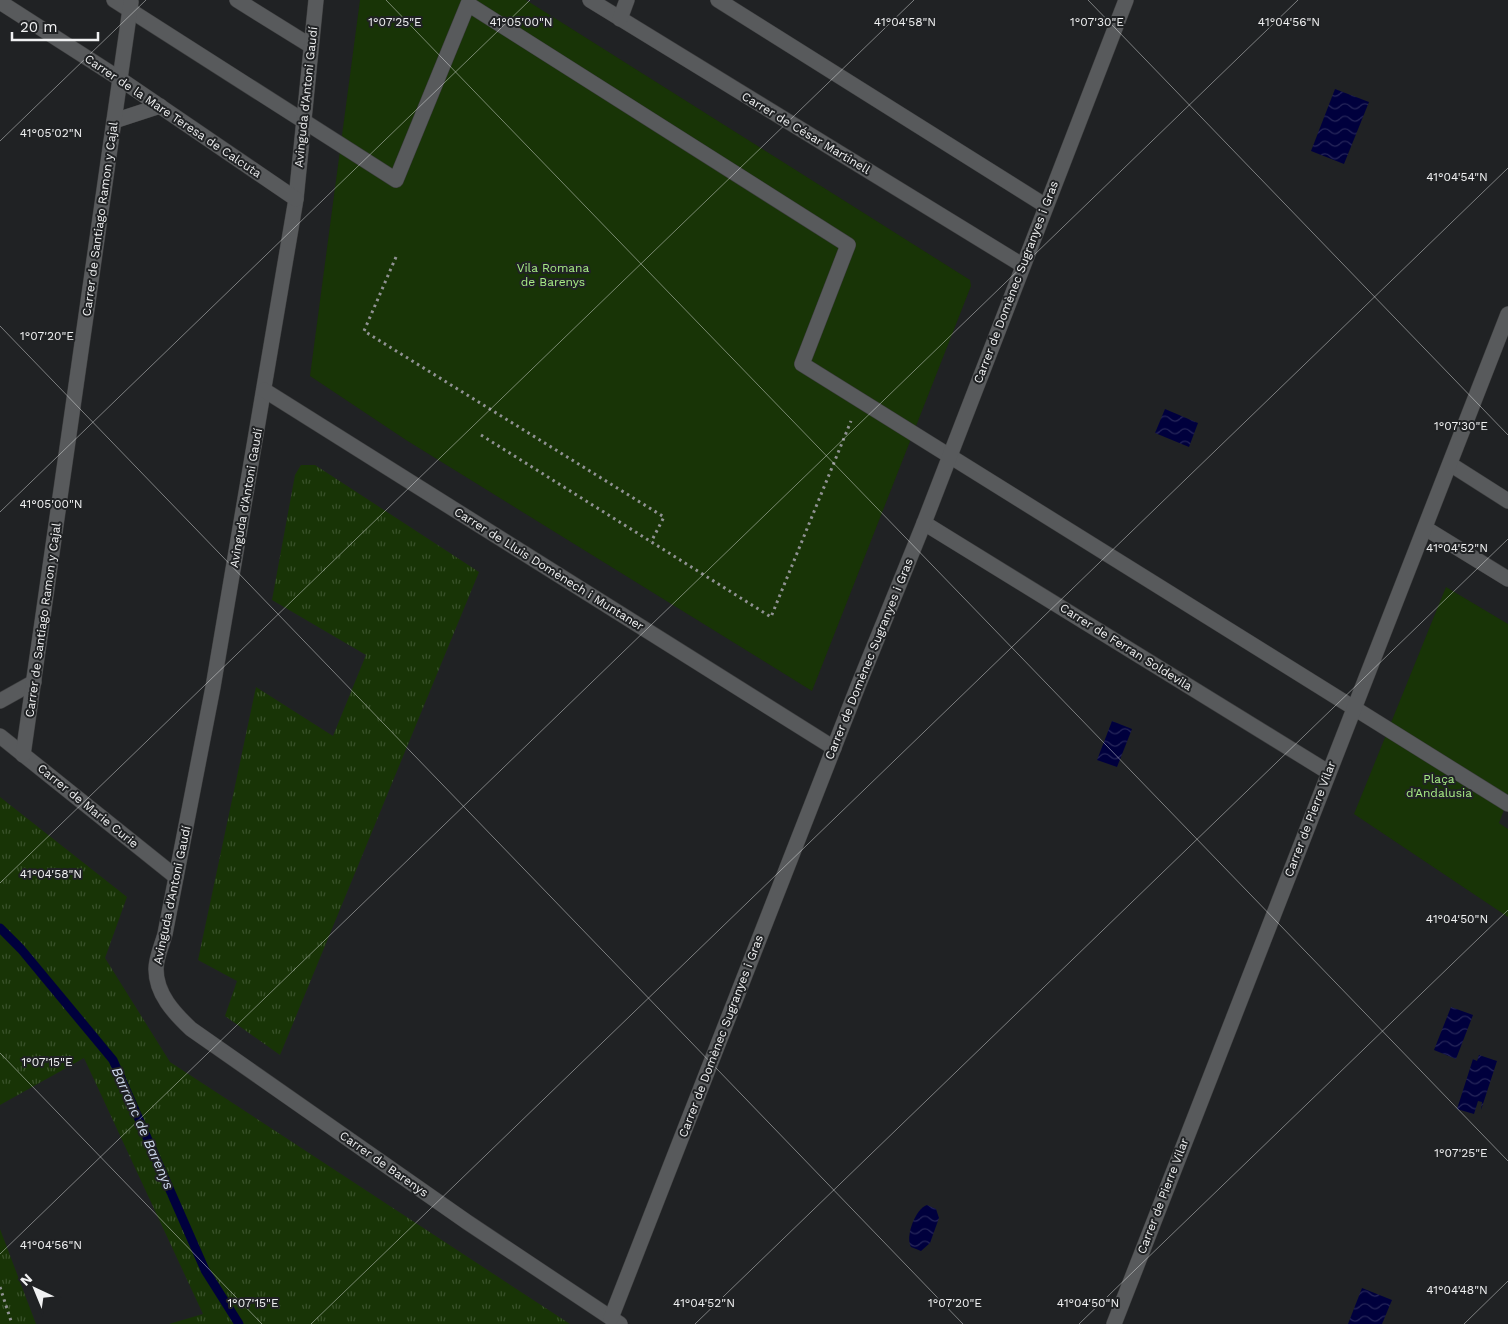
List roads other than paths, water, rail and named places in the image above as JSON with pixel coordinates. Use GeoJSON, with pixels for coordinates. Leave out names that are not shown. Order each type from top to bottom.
{"type":"FeatureCollection","features":[{"type":"Feature","properties":{"kind":"street"},"geometry":{"type":"LineString","coordinates":[[114,0],[131,5],[304,123],[396,180],[468,4],[848,245],[802,364],[1354,706],[1508,804]]}},
{"type":"Feature","properties":{"kind":"street"},"geometry":{"type":"LineString","coordinates":[[237,0],[312,46]]}},
{"type":"Feature","properties":{"kind":"street","name":"Avinguda d'Antoni Gaudí"},"geometry":{"type":"LineString","coordinates":[[159,991],[156,968],[214,687],[296,199],[316,0]]}},
{"type":"Feature","properties":{"kind":"street","name":"Carrer de César Martinell"},"geometry":{"type":"LineString","coordinates":[[590,0],[1022,265]]}},
{"type":"Feature","properties":{"kind":"street"},"geometry":{"type":"LineString","coordinates":[[620,19],[627,0]]}},
{"type":"Feature","properties":{"kind":"street"},"geometry":{"type":"LineString","coordinates":[[718,0],[1046,206]]}},
{"type":"Feature","properties":{"kind":"street","name":"Carrer de Domènec Sugranyes i Gras"},"geometry":{"type":"LineString","coordinates":[[616,1321],[834,748],[924,523],[1022,265],[1126,0]]}},
{"type":"Feature","properties":{"kind":"street","name":"Carrer de la Mare Teresa de Calcuta"},"geometry":{"type":"LineString","coordinates":[[0,2],[120,79],[296,199]]}},
{"type":"Feature","properties":{"kind":"street","name":"Carrer de Santiago Ramon y Cajal"},"geometry":{"type":"LineString","coordinates":[[23,755],[131,5]]}},
{"type":"Feature","properties":{"kind":"street"},"geometry":{"type":"LineString","coordinates":[[114,121],[160,106]]}},
{"type":"Feature","properties":{"kind":"street","name":"Carrer de Pierre Vilar"},"geometry":{"type":"LineString","coordinates":[[1114,1324],[1508,314]]}},
{"type":"Feature","properties":{"kind":"street","name":"Carrer de Lluis Domènech i Muntaner"},"geometry":{"type":"LineString","coordinates":[[264,390],[834,748]]}},
{"type":"Feature","properties":{"kind":"street"},"geometry":{"type":"LineString","coordinates":[[1450,464],[1508,501]]}},
{"type":"Feature","properties":{"kind":"street","name":"Carrer de Ferran Soldevila"},"geometry":{"type":"LineString","coordinates":[[924,523],[1328,772]]}},
{"type":"Feature","properties":{"kind":"street"},"geometry":{"type":"LineString","coordinates":[[1425,528],[1508,579]]}},
{"type":"Feature","properties":{"kind":"street"},"geometry":{"type":"LineString","coordinates":[[0,701],[34,682]]}},
{"type":"Feature","properties":{"kind":"street","name":"Carrer de Marie Curie"},"geometry":{"type":"LineString","coordinates":[[0,736],[176,877]]}},
{"type":"Feature","properties":{"kind":"street","name":"Carrer de Barenys"},"geometry":{"type":"LineString","coordinates":[[159,991],[177,1016],[191,1029],[467,1222],[616,1321]]}},
{"type":"Feature","properties":{"kind":"water"},"geometry":{"type":"Polygon","coordinates":[[[1335,89],[1369,102],[1344,164],[1311,151],[1335,89]]]}},
{"type":"Feature","properties":{"kind":"water"},"geometry":{"type":"Polygon","coordinates":[[[1165,409],[1198,423],[1189,447],[1155,433],[1165,409]]]}},
{"type":"Feature","properties":{"kind":"water"},"geometry":{"type":"Polygon","coordinates":[[[1112,721],[1132,729],[1117,767],[1097,760],[1112,721]]]}},
{"type":"Feature","properties":{"kind":"water"},"geometry":{"type":"Polygon","coordinates":[[[1451,1007],[1473,1015],[1456,1059],[1434,1050],[1451,1007]]]}},
{"type":"Feature","properties":{"kind":"water"},"geometry":{"type":"Polygon","coordinates":[[[1479,1055],[1497,1061],[1481,1110],[1482,1102],[1478,1101],[1474,1114],[1457,1109],[1473,1059],[1477,1061],[1479,1055]]]}},
{"type":"Feature","properties":{"kind":"water"},"geometry":{"type":"Polygon","coordinates":[[[927,1205],[936,1209],[939,1218],[930,1243],[921,1251],[911,1247],[909,1237],[915,1217],[927,1205]]]}},
{"type":"Feature","properties":{"kind":"water"},"geometry":{"type":"Polygon","coordinates":[[[1362,1288],[1392,1300],[1382,1324],[1348,1324],[1362,1288]]]}},
{"type":"Feature","properties":{"kind":"waterway","name":"Barranc de Barenys"},"geometry":{"type":"LineString","coordinates":[[0,928],[21,949],[113,1060],[205,1270],[239,1324]]}},
{"type":"Feature","properties":{"kind":"park label","name":"Vila Romana de Barenys"},"geometry":{"type":"Point","coordinates":[553,275]}},
{"type":"Feature","properties":{"kind":"park label","name":"Plaça d'Andalusia"},"geometry":{"type":"Point","coordinates":[1439,786]}}]}
